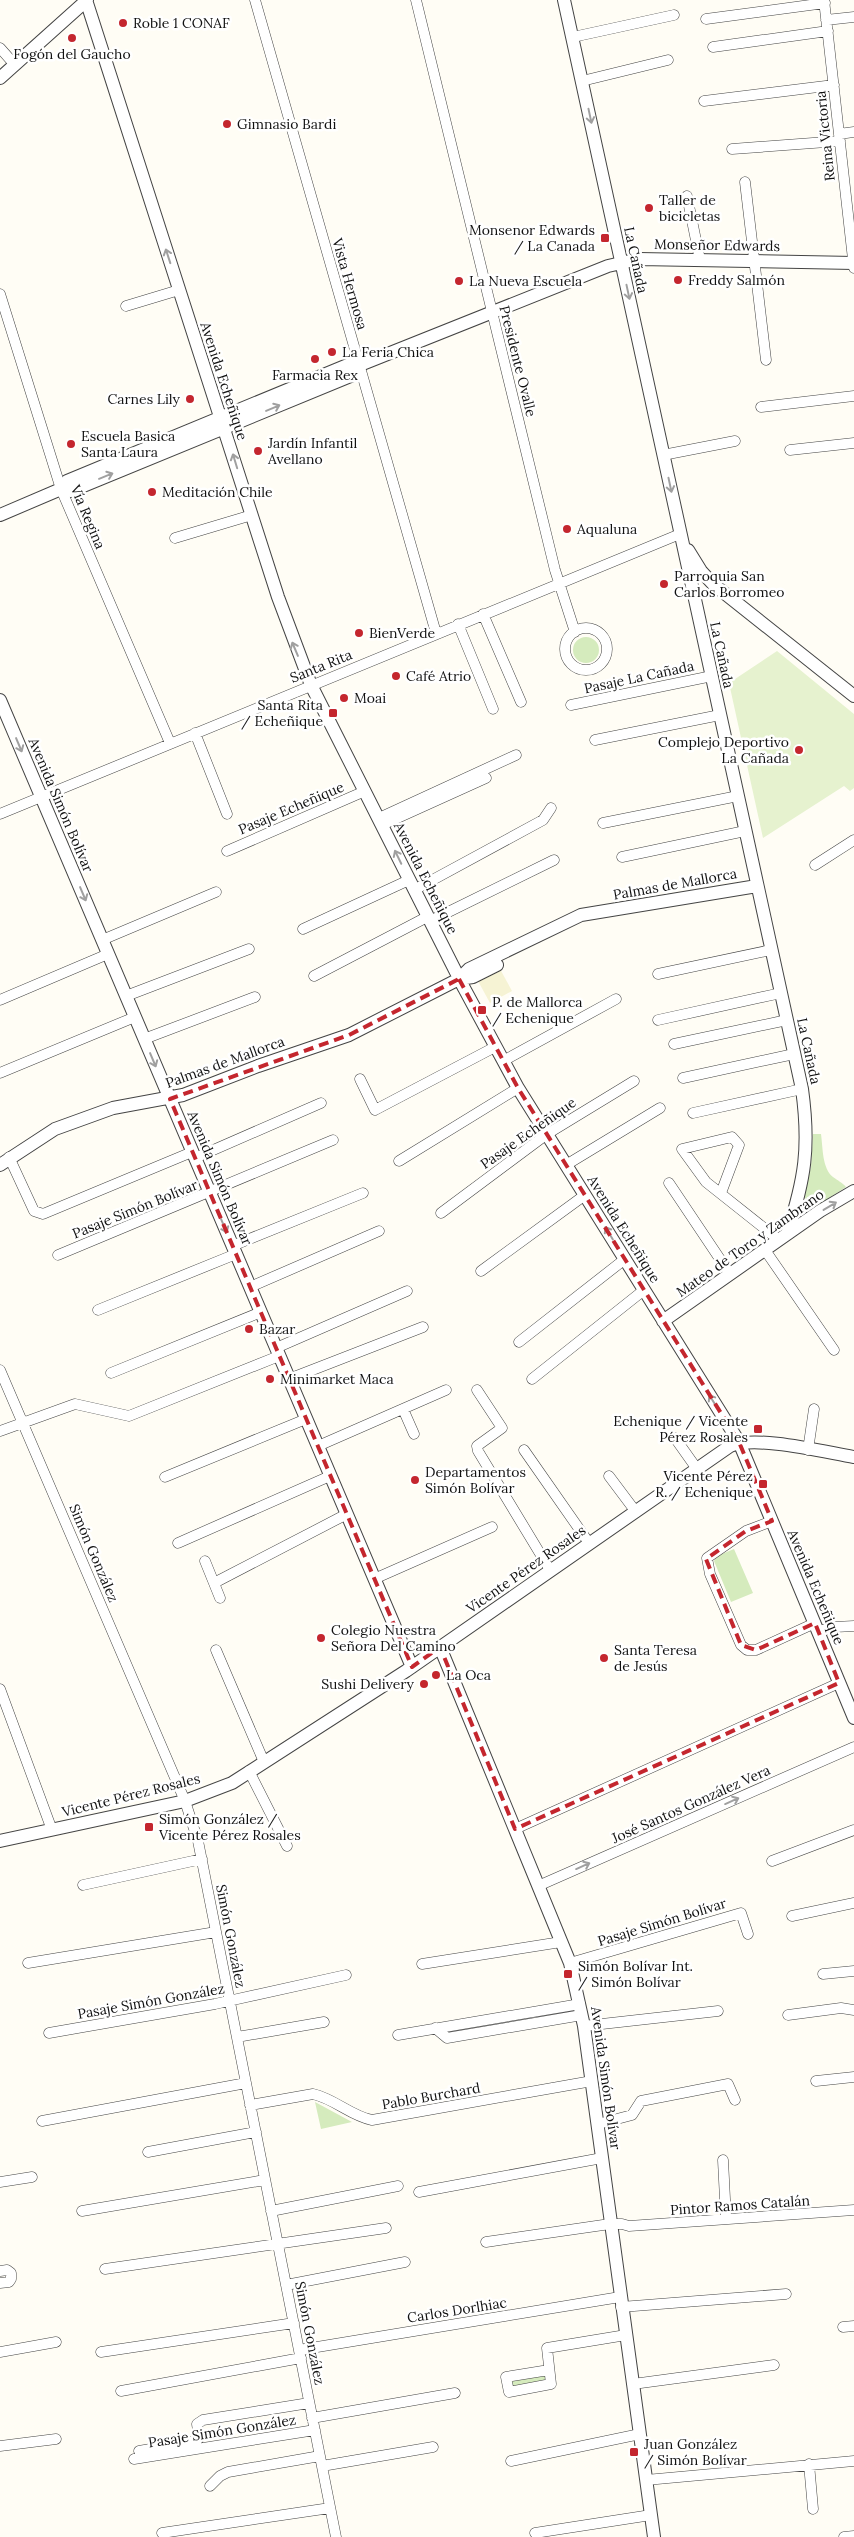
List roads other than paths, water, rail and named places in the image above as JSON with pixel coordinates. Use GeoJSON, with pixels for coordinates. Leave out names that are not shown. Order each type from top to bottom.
{"type":"FeatureCollection","features":[{"type":"Feature","properties":{"kind":"street"},"geometry":{"type":"LineString","coordinates":[[0,78],[86,0]]}},
{"type":"Feature","properties":{"kind":"street","name":"Avenida Echeñique"},"geometry":{"type":"LineString","coordinates":[[86,0],[292,641],[311,685],[429,919],[518,1088],[739,1442],[854,1718]]}},
{"type":"Feature","properties":{"kind":"street","name":"Vista Hermosa"},"geometry":{"type":"LineString","coordinates":[[255,0],[436,633]]}},
{"type":"Feature","properties":{"kind":"street","name":"Presidente Ovalle"},"geometry":{"type":"LineString","coordinates":[[416,0],[558,583],[574,632]]}},
{"type":"Feature","properties":{"kind":"street","name":"La Cañada"},"geometry":{"type":"LineString","coordinates":[[564,0],[802,1089],[807,1155],[799,1201],[783,1237]]}},
{"type":"Feature","properties":{"kind":"street"},"geometry":{"type":"LineString","coordinates":[[706,19],[824,2]]}},
{"type":"Feature","properties":{"kind":"street","name":"Reina Victoria"},"geometry":{"type":"LineString","coordinates":[[824,2],[854,268]]}},
{"type":"Feature","properties":{"kind":"street"},"geometry":{"type":"LineString","coordinates":[[573,37],[674,15]]}},
{"type":"Feature","properties":{"kind":"street"},"geometry":{"type":"LineString","coordinates":[[826,20],[854,17]]}},
{"type":"Feature","properties":{"kind":"street"},"geometry":{"type":"LineString","coordinates":[[713,47],[828,31]]}},
{"type":"Feature","properties":{"kind":"street"},"geometry":{"type":"LineString","coordinates":[[0,48],[15,65]]}},
{"type":"Feature","properties":{"kind":"street"},"geometry":{"type":"LineString","coordinates":[[582,81],[668,60]]}},
{"type":"Feature","properties":{"kind":"street"},"geometry":{"type":"LineString","coordinates":[[704,101],[834,85]]}},
{"type":"Feature","properties":{"kind":"street"},"geometry":{"type":"LineString","coordinates":[[732,150],[839,137],[854,132]]}},
{"type":"Feature","properties":{"kind":"street"},"geometry":{"type":"LineString","coordinates":[[745,182],[756,261],[766,360]]}},
{"type":"Feature","properties":{"kind":"street"},"geometry":{"type":"LineString","coordinates":[[687,196],[700,260]]}},
{"type":"Feature","properties":{"kind":"street","name":"Monseñor Edwards"},"geometry":{"type":"LineString","coordinates":[[0,515],[61,489],[71,491],[137,458],[292,394],[353,375],[360,365],[621,262],[639,259],[854,263]]}},
{"type":"Feature","properties":{"kind":"street"},"geometry":{"type":"LineString","coordinates":[[126,306],[179,290]]}},
{"type":"Feature","properties":{"kind":"street","name":"Vía Regina"},"geometry":{"type":"LineString","coordinates":[[0,294],[61,489],[170,743]]}},
{"type":"Feature","properties":{"kind":"street"},"geometry":{"type":"LineString","coordinates":[[761,407],[854,396]]}},
{"type":"Feature","properties":{"kind":"street"},"geometry":{"type":"LineString","coordinates":[[663,456],[735,441]]}},
{"type":"Feature","properties":{"kind":"street"},"geometry":{"type":"LineString","coordinates":[[790,450],[854,443]]}},
{"type":"Feature","properties":{"kind":"street"},"geometry":{"type":"LineString","coordinates":[[175,538],[252,515]]}},
{"type":"Feature","properties":{"kind":"street"},"geometry":{"type":"LineString","coordinates":[[680,534],[692,557],[713,584],[854,696]]}},
{"type":"Feature","properties":{"kind":"street","name":"Santa Rita"},"geometry":{"type":"LineString","coordinates":[[0,814],[680,534]]}},
{"type":"Feature","properties":{"kind":"street"},"geometry":{"type":"LineString","coordinates":[[694,598],[700,587],[713,584]]}},
{"type":"Feature","properties":{"kind":"street"},"geometry":{"type":"LineString","coordinates":[[483,614],[521,702]]}},
{"type":"Feature","properties":{"kind":"street"},"geometry":{"type":"LineString","coordinates":[[458,624],[493,709]]}},
{"type":"Feature","properties":{"kind":"street"},"geometry":{"type":"LineString","coordinates":[[588,628],[594,630],[604,640],[606,646],[604,660],[594,669],[580,670],[574,667],[566,656],[566,642],[574,632],[588,628]]}},
{"type":"Feature","properties":{"kind":"street","name":"Pasaje La Cañada"},"geometry":{"type":"LineString","coordinates":[[572,705],[712,676]]}},
{"type":"Feature","properties":{"kind":"street","name":"Avenida Simón Bolívar"},"geometry":{"type":"LineString","coordinates":[[0,700],[412,1667]]}},
{"type":"Feature","properties":{"kind":"street"},"geometry":{"type":"LineString","coordinates":[[594,740],[720,715]]}},
{"type":"Feature","properties":{"kind":"street"},"geometry":{"type":"LineString","coordinates":[[195,733],[227,814]]}},
{"type":"Feature","properties":{"kind":"street"},"geometry":{"type":"LineString","coordinates":[[380,821],[516,755]]}},
{"type":"Feature","properties":{"kind":"street"},"geometry":{"type":"LineString","coordinates":[[380,821],[486,778]]}},
{"type":"Feature","properties":{"kind":"street","name":"Pasaje Echeñique"},"geometry":{"type":"LineString","coordinates":[[227,851],[366,791]]}},
{"type":"Feature","properties":{"kind":"street"},"geometry":{"type":"LineString","coordinates":[[603,823],[738,796]]}},
{"type":"Feature","properties":{"kind":"street"},"geometry":{"type":"LineString","coordinates":[[303,929],[412,885],[543,820],[550,808]]}},
{"type":"Feature","properties":{"kind":"street"},"geometry":{"type":"LineString","coordinates":[[622,857],[745,830]]}},
{"type":"Feature","properties":{"kind":"street"},"geometry":{"type":"LineString","coordinates":[[815,864],[854,840]]}},
{"type":"Feature","properties":{"kind":"street"},"geometry":{"type":"LineString","coordinates":[[314,976],[554,860]]}},
{"type":"Feature","properties":{"kind":"street","name":"Palmas de Mallorca"},"geometry":{"type":"LineString","coordinates":[[5,1161],[55,1129],[105,1111],[170,1099],[349,1035],[460,979],[473,977],[597,912],[757,886]]}},
{"type":"Feature","properties":{"kind":"street"},"geometry":{"type":"LineString","coordinates":[[102,940],[216,892]]}},
{"type":"Feature","properties":{"kind":"street"},"geometry":{"type":"LineString","coordinates":[[126,996],[249,950]]}},
{"type":"Feature","properties":{"kind":"street"},"geometry":{"type":"LineString","coordinates":[[658,974],[772,950]]}},
{"type":"Feature","properties":{"kind":"street"},"geometry":{"type":"LineString","coordinates":[[0,1000],[108,954]]}},
{"type":"Feature","properties":{"kind":"street"},"geometry":{"type":"LineString","coordinates":[[658,1020],[781,993]]}},
{"type":"Feature","properties":{"kind":"street"},"geometry":{"type":"LineString","coordinates":[[144,1039],[255,997]]}},
{"type":"Feature","properties":{"kind":"street"},"geometry":{"type":"LineString","coordinates":[[503,1061],[616,999]]}},
{"type":"Feature","properties":{"kind":"street"},"geometry":{"type":"LineString","coordinates":[[0,1073],[135,1017]]}},
{"type":"Feature","properties":{"kind":"street"},"geometry":{"type":"LineString","coordinates":[[674,1044],[787,1020]]}},
{"type":"Feature","properties":{"kind":"street"},"geometry":{"type":"LineString","coordinates":[[360,1079],[375,1110],[495,1047]]}},
{"type":"Feature","properties":{"kind":"street"},"geometry":{"type":"LineString","coordinates":[[683,1078],[794,1054]]}},
{"type":"Feature","properties":{"kind":"street","name":"Pasaje Echeñique"},"geometry":{"type":"LineString","coordinates":[[441,1213],[547,1134],[634,1081]]}},
{"type":"Feature","properties":{"kind":"street"},"geometry":{"type":"LineString","coordinates":[[399,1161],[518,1088]]}},
{"type":"Feature","properties":{"kind":"street"},"geometry":{"type":"LineString","coordinates":[[693,1113],[802,1089]]}},
{"type":"Feature","properties":{"kind":"street","name":"Pasaje Simón Bolívar"},"geometry":{"type":"LineString","coordinates":[[5,1161],[34,1212],[43,1214],[321,1103]]}},
{"type":"Feature","properties":{"kind":"street"},"geometry":{"type":"LineString","coordinates":[[566,1165],[660,1108]]}},
{"type":"Feature","properties":{"kind":"street"},"geometry":{"type":"LineString","coordinates":[[720,1193],[739,1145],[732,1137],[682,1149],[706,1182],[720,1193],[783,1237]]}},
{"type":"Feature","properties":{"kind":"street","name":"Pasaje Simón Bolívar"},"geometry":{"type":"LineString","coordinates":[[58,1255],[333,1140]]}},
{"type":"Feature","properties":{"kind":"street"},"geometry":{"type":"LineString","coordinates":[[669,1184],[730,1274]]}},
{"type":"Feature","properties":{"kind":"street","name":"Mateo de Toro y Zambrano"},"geometry":{"type":"LineString","coordinates":[[663,1321],[806,1221],[854,1191]]}},
{"type":"Feature","properties":{"kind":"street"},"geometry":{"type":"LineString","coordinates":[[98,1310],[363,1193]]}},
{"type":"Feature","properties":{"kind":"street"},"geometry":{"type":"LineString","coordinates":[[481,1271],[585,1194]]}},
{"type":"Feature","properties":{"kind":"street","name":"La Cañada"},"geometry":{"type":"LineString","coordinates":[[799,1201],[806,1221]]}},
{"type":"Feature","properties":{"kind":"street"},"geometry":{"type":"LineString","coordinates":[[250,1288],[379,1231]]}},
{"type":"Feature","properties":{"kind":"street"},"geometry":{"type":"LineString","coordinates":[[765,1250],[834,1350]]}},
{"type":"Feature","properties":{"kind":"street"},"geometry":{"type":"LineString","coordinates":[[518,1342],[625,1259]]}},
{"type":"Feature","properties":{"kind":"street"},"geometry":{"type":"LineString","coordinates":[[0,1431],[75,1404],[130,1416],[278,1352],[406,1290]]}},
{"type":"Feature","properties":{"kind":"street"},"geometry":{"type":"LineString","coordinates":[[532,1379],[644,1290]]}},
{"type":"Feature","properties":{"kind":"street"},"geometry":{"type":"LineString","coordinates":[[111,1373],[261,1312]]}},
{"type":"Feature","properties":{"kind":"street"},"geometry":{"type":"LineString","coordinates":[[289,1379],[423,1326]]}},
{"type":"Feature","properties":{"kind":"street","name":"Simón González"},"geometry":{"type":"LineString","coordinates":[[0,1370],[185,1800],[202,1860],[336,2537]]}},
{"type":"Feature","properties":{"kind":"street"},"geometry":{"type":"LineString","coordinates":[[318,1446],[446,1390]]}},
{"type":"Feature","properties":{"kind":"street"},"geometry":{"type":"LineString","coordinates":[[477,1390],[502,1428],[480,1443],[477,1446],[478,1451],[550,1570]]}},
{"type":"Feature","properties":{"kind":"street"},"geometry":{"type":"LineString","coordinates":[[404,1409],[414,1434]]}},
{"type":"Feature","properties":{"kind":"street"},"geometry":{"type":"LineString","coordinates":[[808,1450],[814,1409]]}},
{"type":"Feature","properties":{"kind":"street"},"geometry":{"type":"LineString","coordinates":[[165,1477],[306,1419]]}},
{"type":"Feature","properties":{"kind":"street"},"geometry":{"type":"LineString","coordinates":[[675,1438],[697,1469]]}},
{"type":"Feature","properties":{"kind":"street"},"geometry":{"type":"LineString","coordinates":[[739,1442],[768,1443],[854,1456]]}},
{"type":"Feature","properties":{"kind":"street","name":"Vicente Pérez Rosales"},"geometry":{"type":"LineString","coordinates":[[0,1841],[185,1800],[224,1787],[412,1667],[589,1543],[739,1442]]}},
{"type":"Feature","properties":{"kind":"street"},"geometry":{"type":"LineString","coordinates":[[524,1450],[589,1543]]}},
{"type":"Feature","properties":{"kind":"street"},"geometry":{"type":"LineString","coordinates":[[178,1543],[330,1476]]}},
{"type":"Feature","properties":{"kind":"street"},"geometry":{"type":"LineString","coordinates":[[609,1476],[636,1512]]}},
{"type":"Feature","properties":{"kind":"street"},"geometry":{"type":"LineString","coordinates":[[214,1583],[347,1514]]}},
{"type":"Feature","properties":{"kind":"street"},"geometry":{"type":"LineString","coordinates":[[772,1521],[746,1531],[708,1558],[710,1574],[741,1645],[747,1650],[756,1650],[816,1627],[854,1626]]}},
{"type":"Feature","properties":{"kind":"street"},"geometry":{"type":"LineString","coordinates":[[374,1579],[492,1527]]}},
{"type":"Feature","properties":{"kind":"street"},"geometry":{"type":"LineString","coordinates":[[205,1561],[220,1598]]}},
{"type":"Feature","properties":{"kind":"street","name":"Avenida Simón Bolívar"},"geometry":{"type":"LineString","coordinates":[[440,1647],[570,1963],[582,2015],[592,2081],[610,2229],[654,2537]]}},
{"type":"Feature","properties":{"kind":"street"},"geometry":{"type":"LineString","coordinates":[[216,1650],[264,1762]]}},
{"type":"Feature","properties":{"kind":"street"},"geometry":{"type":"LineString","coordinates":[[515,1829],[839,1682]]}},
{"type":"Feature","properties":{"kind":"street"},"geometry":{"type":"LineString","coordinates":[[0,1690],[52,1830]]}},
{"type":"Feature","properties":{"kind":"street","name":"José Santos González Vera"},"geometry":{"type":"LineString","coordinates":[[538,1886],[854,1747]]}},
{"type":"Feature","properties":{"kind":"street"},"geometry":{"type":"LineString","coordinates":[[250,1771],[287,1846]]}},
{"type":"Feature","properties":{"kind":"street"},"geometry":{"type":"LineString","coordinates":[[772,1861],[854,1830]]}},
{"type":"Feature","properties":{"kind":"street"},"geometry":{"type":"LineString","coordinates":[[83,1885],[202,1860]]}},
{"type":"Feature","properties":{"kind":"street"},"geometry":{"type":"LineString","coordinates":[[792,1916],[854,1903]]}},
{"type":"Feature","properties":{"kind":"street","name":"Pasaje Simón Bolívar"},"geometry":{"type":"LineString","coordinates":[[570,1963],[741,1913],[748,1934]]}},
{"type":"Feature","properties":{"kind":"street"},"geometry":{"type":"LineString","coordinates":[[28,1963],[216,1932]]}},
{"type":"Feature","properties":{"kind":"street"},"geometry":{"type":"LineString","coordinates":[[422,1964],[561,1942]]}},
{"type":"Feature","properties":{"kind":"street"},"geometry":{"type":"LineString","coordinates":[[823,1974],[854,1971]]}},
{"type":"Feature","properties":{"kind":"street","name":"Pasaje Simón González"},"geometry":{"type":"LineString","coordinates":[[49,2033],[230,2001],[346,1975]]}},
{"type":"Feature","properties":{"kind":"street"},"geometry":{"type":"LineString","coordinates":[[788,2015],[841,2008],[854,2010]]}},
{"type":"Feature","properties":{"kind":"street"},"geometry":{"type":"LineString","coordinates":[[398,2035],[436,2028],[582,2015],[718,2011]]}},
{"type":"Feature","properties":{"kind":"street"},"geometry":{"type":"LineString","coordinates":[[237,2037],[324,2022]]}},
{"type":"Feature","properties":{"kind":"street"},"geometry":{"type":"LineString","coordinates":[[816,2081],[854,2077]]}},
{"type":"Feature","properties":{"kind":"street","name":"Pablo Burchard"},"geometry":{"type":"LineString","coordinates":[[250,2104],[313,2094],[323,2097],[362,2118],[372,2120],[592,2081]]}},
{"type":"Feature","properties":{"kind":"street"},"geometry":{"type":"LineString","coordinates":[[42,2121],[246,2084]]}},
{"type":"Feature","properties":{"kind":"street"},"geometry":{"type":"LineString","coordinates":[[598,2124],[632,2115],[641,2101],[728,2084],[735,2100]]}},
{"type":"Feature","properties":{"kind":"street"},"geometry":{"type":"LineString","coordinates":[[148,2152],[256,2132]]}},
{"type":"Feature","properties":{"kind":"street"},"geometry":{"type":"LineString","coordinates":[[419,2192],[602,2158]]}},
{"type":"Feature","properties":{"kind":"street"},"geometry":{"type":"LineString","coordinates":[[723,2160],[726,2219]]}},
{"type":"Feature","properties":{"kind":"street"},"geometry":{"type":"LineString","coordinates":[[0,2182],[32,2177]]}},
{"type":"Feature","properties":{"kind":"street"},"geometry":{"type":"LineString","coordinates":[[82,2211],[265,2180]]}},
{"type":"Feature","properties":{"kind":"street"},"geometry":{"type":"LineString","coordinates":[[271,2211],[398,2186]]}},
{"type":"Feature","properties":{"kind":"street","name":"Pintor Ramos Catalán"},"geometry":{"type":"LineString","coordinates":[[610,2229],[622,2224],[628,2226],[854,2210]]}},
{"type":"Feature","properties":{"kind":"street"},"geometry":{"type":"LineString","coordinates":[[105,2269],[386,2228]]}},
{"type":"Feature","properties":{"kind":"street"},"geometry":{"type":"LineString","coordinates":[[486,2242],[610,2229]]}},
{"type":"Feature","properties":{"kind":"street"},"geometry":{"type":"LineString","coordinates":[[286,2285],[405,2262]]}},
{"type":"Feature","properties":{"kind":"street"},"geometry":{"type":"LineString","coordinates":[[0,2271],[7,2270],[11,2273],[11,2279],[9,2282],[0,2283]]}},
{"type":"Feature","properties":{"kind":"street"},"geometry":{"type":"LineString","coordinates":[[621,2302],[786,2294]]}},
{"type":"Feature","properties":{"kind":"street","name":"Carlos Dorlhiac"},"geometry":{"type":"LineString","coordinates":[[300,2354],[621,2302]]}},
{"type":"Feature","properties":{"kind":"street"},"geometry":{"type":"LineString","coordinates":[[101,2352],[294,2323]]}},
{"type":"Feature","properties":{"kind":"street"},"geometry":{"type":"LineString","coordinates":[[843,2327],[854,2326]]}},
{"type":"Feature","properties":{"kind":"street"},"geometry":{"type":"LineString","coordinates":[[549,2370],[547,2348],[626,2335]]}},
{"type":"Feature","properties":{"kind":"street"},"geometry":{"type":"LineString","coordinates":[[0,2352],[56,2342]]}},
{"type":"Feature","properties":{"kind":"street"},"geometry":{"type":"LineString","coordinates":[[121,2391],[300,2354]]}},
{"type":"Feature","properties":{"kind":"street"},"geometry":{"type":"LineString","coordinates":[[632,2384],[774,2365]]}},
{"type":"Feature","properties":{"kind":"street","name":"Pasaje Simón González"},"geometry":{"type":"LineString","coordinates":[[312,2418],[455,2393]]}},
{"type":"Feature","properties":{"kind":"street","name":"Pasaje Simón González"},"geometry":{"type":"LineString","coordinates":[[310,2403],[203,2420],[198,2424],[199,2438],[196,2441],[136,2455],[315,2430]]}},
{"type":"Feature","properties":{"kind":"street"},"geometry":{"type":"LineString","coordinates":[[511,2461],[640,2434]]}},
{"type":"Feature","properties":{"kind":"street"},"geometry":{"type":"LineString","coordinates":[[0,2446],[56,2439]]}},
{"type":"Feature","properties":{"kind":"street"},"geometry":{"type":"LineString","coordinates":[[210,2486],[220,2476],[228,2472],[433,2447]]}},
{"type":"Feature","properties":{"kind":"street"},"geometry":{"type":"LineString","coordinates":[[646,2480],[854,2460]]}},
{"type":"Feature","properties":{"kind":"street"},"geometry":{"type":"LineString","coordinates":[[808,2464],[813,2509]]}},
{"type":"Feature","properties":{"kind":"street"},"geometry":{"type":"LineString","coordinates":[[162,2533],[330,2508]]}},
{"type":"Feature","properties":{"kind":"street"},"geometry":{"type":"LineString","coordinates":[[535,2533],[651,2515]]}},
{"type":"Feature","properties":{"kind":"street"},"geometry":{"type":"LineString","coordinates":[[844,2537],[854,2536]]}},
{"type":"Feature","properties":{"kind":"place","name":"Roble 1 CONAF"},"geometry":{"type":"Point","coordinates":[123,23]}},
{"type":"Feature","properties":{"kind":"place","name":"Fogón del Gaucho"},"geometry":{"type":"Point","coordinates":[72,38]}},
{"type":"Feature","properties":{"kind":"place","name":"Gimnasio Bardi"},"geometry":{"type":"Point","coordinates":[227,124]}},
{"type":"Feature","properties":{"kind":"place","name":"Taller de bicicletas"},"geometry":{"type":"Point","coordinates":[649,208]}},
{"type":"Feature","properties":{"kind":"place","name":"Monsenor Edwards / La Canada"},"geometry":{"type":"Point","coordinates":[605,238]}},
{"type":"Feature","properties":{"kind":"place","name":"Freddy Salmón"},"geometry":{"type":"Point","coordinates":[678,280]}},
{"type":"Feature","properties":{"kind":"place","name":"La Nueva Escuela"},"geometry":{"type":"Point","coordinates":[459,281]}},
{"type":"Feature","properties":{"kind":"place","name":"La Feria Chica"},"geometry":{"type":"Point","coordinates":[332,352]}},
{"type":"Feature","properties":{"kind":"place","name":"Farmacia Rex"},"geometry":{"type":"Point","coordinates":[315,359]}},
{"type":"Feature","properties":{"kind":"place","name":"Carnes Lily"},"geometry":{"type":"Point","coordinates":[190,399]}},
{"type":"Feature","properties":{"kind":"place","name":"Escuela Basica Santa Laura"},"geometry":{"type":"Point","coordinates":[71,444]}},
{"type":"Feature","properties":{"kind":"place","name":"Jardín Infantil Avellano"},"geometry":{"type":"Point","coordinates":[258,451]}},
{"type":"Feature","properties":{"kind":"place","name":"Meditación Chile"},"geometry":{"type":"Point","coordinates":[152,492]}},
{"type":"Feature","properties":{"kind":"place","name":"Aqualuna"},"geometry":{"type":"Point","coordinates":[567,529]}},
{"type":"Feature","properties":{"kind":"place","name":"Parroquia San Carlos Borromeo"},"geometry":{"type":"Point","coordinates":[664,584]}},
{"type":"Feature","properties":{"kind":"place","name":"BienVerde"},"geometry":{"type":"Point","coordinates":[359,633]}},
{"type":"Feature","properties":{"kind":"place","name":"Café Atrio"},"geometry":{"type":"Point","coordinates":[396,676]}},
{"type":"Feature","properties":{"kind":"place","name":"Moai"},"geometry":{"type":"Point","coordinates":[344,698]}},
{"type":"Feature","properties":{"kind":"place","name":"Santa Rita / Echeñique"},"geometry":{"type":"Point","coordinates":[333,713]}},
{"type":"Feature","properties":{"kind":"place","name":"Complejo Deportivo La Cañada"},"geometry":{"type":"Point","coordinates":[799,750]}},
{"type":"Feature","properties":{"kind":"place","name":"P. de Mallorca / Echenique"},"geometry":{"type":"Point","coordinates":[482,1010]}},
{"type":"Feature","properties":{"kind":"place","name":"Bazar"},"geometry":{"type":"Point","coordinates":[249,1329]}},
{"type":"Feature","properties":{"kind":"place","name":"Minimarket Maca"},"geometry":{"type":"Point","coordinates":[270,1379]}},
{"type":"Feature","properties":{"kind":"place","name":"Echenique / Vicente Pérez Rosales"},"geometry":{"type":"Point","coordinates":[758,1429]}},
{"type":"Feature","properties":{"kind":"place","name":"Departamentos Simón Bolívar"},"geometry":{"type":"Point","coordinates":[415,1480]}},
{"type":"Feature","properties":{"kind":"place","name":"Vicente Pérez R. / Echenique"},"geometry":{"type":"Point","coordinates":[763,1484]}},
{"type":"Feature","properties":{"kind":"place","name":"Colegio Nuestra Señora Del Camino"},"geometry":{"type":"Point","coordinates":[321,1638]}},
{"type":"Feature","properties":{"kind":"place","name":"Santa Teresa de Jesús"},"geometry":{"type":"Point","coordinates":[604,1658]}},
{"type":"Feature","properties":{"kind":"place","name":"La Oca"},"geometry":{"type":"Point","coordinates":[436,1675]}},
{"type":"Feature","properties":{"kind":"place","name":"Sushi Delivery"},"geometry":{"type":"Point","coordinates":[424,1684]}},
{"type":"Feature","properties":{"kind":"place","name":"Simón González / Vicente Pérez Rosales"},"geometry":{"type":"Point","coordinates":[149,1827]}},
{"type":"Feature","properties":{"kind":"place","name":"Simón Bolívar Int. / Simón Bolívar"},"geometry":{"type":"Point","coordinates":[568,1974]}},
{"type":"Feature","properties":{"kind":"place","name":"Juan González / Simón Bolívar"},"geometry":{"type":"Point","coordinates":[634,2452]}}]}
